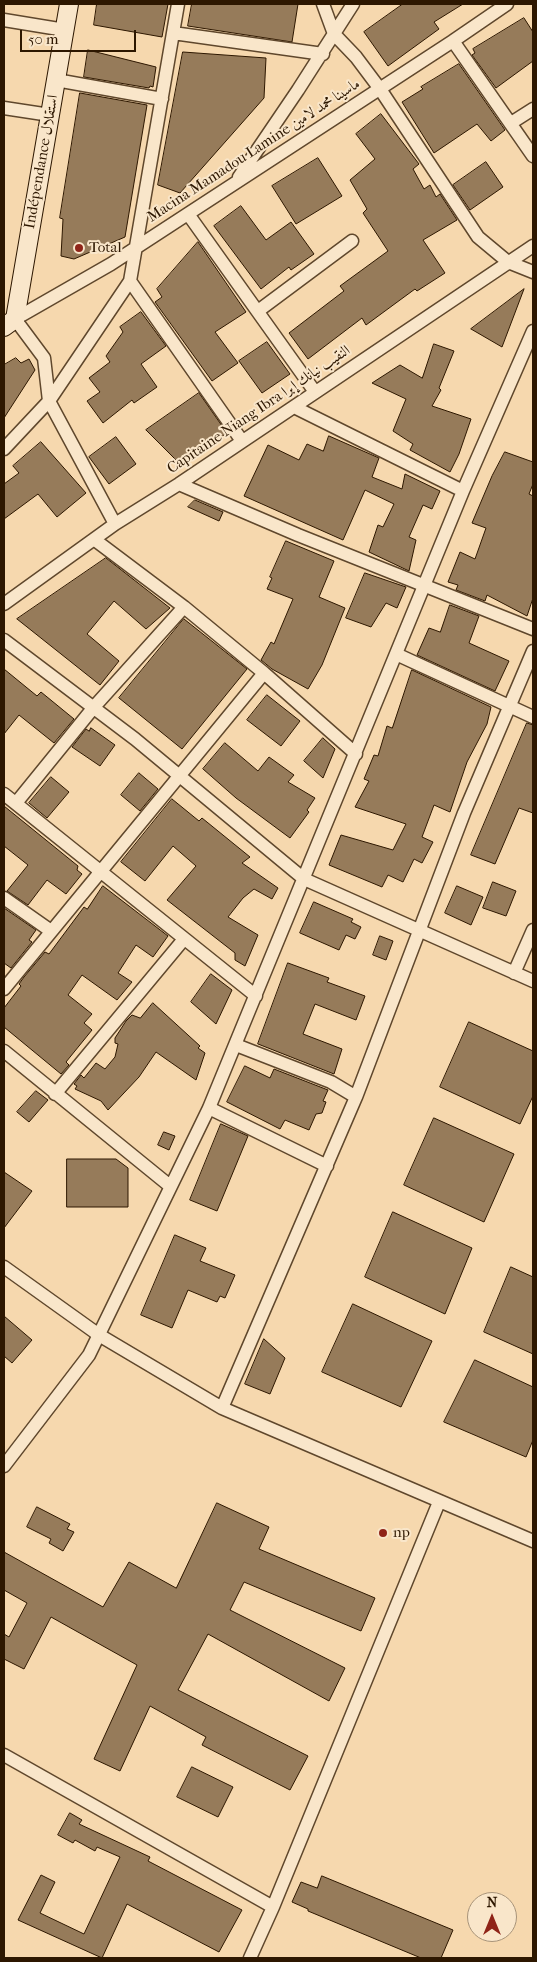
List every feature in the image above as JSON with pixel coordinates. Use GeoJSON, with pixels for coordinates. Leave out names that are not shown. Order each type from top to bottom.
{"type":"FeatureCollection","features":[{"type":"Feature","properties":{"kind":"street","name":"Indépendance استقلال"},"geometry":{"type":"LineString","coordinates":[[9,323],[50,115],[69,4]]}},
{"type":"Feature","properties":{"kind":"street"},"geometry":{"type":"LineString","coordinates":[[4,449],[49,401],[130,281],[138,244],[178,4]]}},
{"type":"Feature","properties":{"kind":"street"},"geometry":{"type":"LineString","coordinates":[[323,4],[334,34],[356,57],[380,89],[478,237],[508,262],[533,272]]}},
{"type":"Feature","properties":{"kind":"street"},"geometry":{"type":"LineString","coordinates":[[236,180],[323,54],[353,4]]}},
{"type":"Feature","properties":{"kind":"street","name":"Macina Mamadou Lamine ماسينا محمد لامين"},"geometry":{"type":"LineString","coordinates":[[9,323],[110,264],[138,244],[188,214],[236,180],[380,89],[507,4]]}},
{"type":"Feature","properties":{"kind":"street"},"geometry":{"type":"LineString","coordinates":[[4,20],[65,30]]}},
{"type":"Feature","properties":{"kind":"street"},"geometry":{"type":"LineString","coordinates":[[173,33],[323,54]]}},
{"type":"Feature","properties":{"kind":"street"},"geometry":{"type":"LineString","coordinates":[[453,41],[533,156]]}},
{"type":"Feature","properties":{"kind":"street"},"geometry":{"type":"LineString","coordinates":[[56,80],[162,99]]}},
{"type":"Feature","properties":{"kind":"street"},"geometry":{"type":"LineString","coordinates":[[4,108],[50,115]]}},
{"type":"Feature","properties":{"kind":"street"},"geometry":{"type":"LineString","coordinates":[[511,124],[533,108]]}},
{"type":"Feature","properties":{"kind":"street"},"geometry":{"type":"LineString","coordinates":[[188,214],[315,392]]}},
{"type":"Feature","properties":{"kind":"street"},"geometry":{"type":"LineString","coordinates":[[258,311],[352,241]]}},
{"type":"Feature","properties":{"kind":"street","name":"Capitaine Niang Ibra النقيب نيانك إبرا"},"geometry":{"type":"LineString","coordinates":[[4,604],[114,524],[179,484],[533,246]]}},
{"type":"Feature","properties":{"kind":"street"},"geometry":{"type":"LineString","coordinates":[[130,281],[242,440]]}},
{"type":"Feature","properties":{"kind":"street"},"geometry":{"type":"LineString","coordinates":[[9,323],[44,358],[49,401],[114,524]]}},
{"type":"Feature","properties":{"kind":"street"},"geometry":{"type":"LineString","coordinates":[[4,1466],[76,1374],[99,1336],[209,1108],[463,491],[533,331]]}},
{"type":"Feature","properties":{"kind":"street"},"geometry":{"type":"LineString","coordinates":[[294,407],[463,491]]}},
{"type":"Feature","properties":{"kind":"street"},"geometry":{"type":"LineString","coordinates":[[179,484],[298,535],[533,629]]}},
{"type":"Feature","properties":{"kind":"street"},"geometry":{"type":"LineString","coordinates":[[94,540],[184,607],[264,673],[356,754]]}},
{"type":"Feature","properties":{"kind":"street"},"geometry":{"type":"LineString","coordinates":[[16,803],[94,707],[184,607]]}},
{"type":"Feature","properties":{"kind":"street"},"geometry":{"type":"LineString","coordinates":[[4,640],[94,707],[180,775],[304,879],[533,981]]}},
{"type":"Feature","properties":{"kind":"street"},"geometry":{"type":"LineString","coordinates":[[222,1408],[356,1097],[464,813],[533,651]]}},
{"type":"Feature","properties":{"kind":"street"},"geometry":{"type":"LineString","coordinates":[[396,654],[533,717]]}},
{"type":"Feature","properties":{"kind":"street"},"geometry":{"type":"LineString","coordinates":[[4,988],[264,673]]}},
{"type":"Feature","properties":{"kind":"street"},"geometry":{"type":"LineString","coordinates":[[4,794],[256,996]]}},
{"type":"Feature","properties":{"kind":"street"},"geometry":{"type":"LineString","coordinates":[[4,898],[50,931]]}},
{"type":"Feature","properties":{"kind":"street"},"geometry":{"type":"LineString","coordinates":[[514,973],[533,930]]}},
{"type":"Feature","properties":{"kind":"street"},"geometry":{"type":"LineString","coordinates":[[56,1094],[184,939]]}},
{"type":"Feature","properties":{"kind":"street"},"geometry":{"type":"LineString","coordinates":[[236,1045],[331,1082],[356,1097]]}},
{"type":"Feature","properties":{"kind":"street"},"geometry":{"type":"LineString","coordinates":[[4,1051],[170,1186]]}},
{"type":"Feature","properties":{"kind":"street"},"geometry":{"type":"LineString","coordinates":[[209,1108],[327,1166]]}},
{"type":"Feature","properties":{"kind":"street"},"geometry":{"type":"LineString","coordinates":[[4,1267],[99,1336],[222,1408],[533,1541]]}},
{"type":"Feature","properties":{"kind":"street"},"geometry":{"type":"LineString","coordinates":[[250,1958],[273,1907],[439,1502]]}},
{"type":"Feature","properties":{"kind":"street"},"geometry":{"type":"LineString","coordinates":[[4,1755],[273,1907]]}},
{"type":"Feature","properties":{"kind":"building"},"geometry":{"type":"Polygon","coordinates":[[[97,4],[168,4],[162,37],[94,25],[97,4]]]}},
{"type":"Feature","properties":{"kind":"building"},"geometry":{"type":"Polygon","coordinates":[[[192,4],[298,4],[292,42],[188,26],[192,4]]]}},
{"type":"Feature","properties":{"kind":"building"},"geometry":{"type":"Polygon","coordinates":[[[403,4],[463,4],[434,22],[439,29],[388,66],[364,32],[403,4]]]}},
{"type":"Feature","properties":{"kind":"building"},"geometry":{"type":"Polygon","coordinates":[[[524,18],[533,32],[533,61],[496,88],[472,55],[475,53],[473,49],[524,18]]]}},
{"type":"Feature","properties":{"kind":"building"},"geometry":{"type":"Polygon","coordinates":[[[88,50],[156,67],[153,87],[150,86],[149,88],[84,77],[88,50]]]}},
{"type":"Feature","properties":{"kind":"building"},"geometry":{"type":"Polygon","coordinates":[[[183,52],[266,58],[264,98],[180,193],[158,185],[183,52]]]}},
{"type":"Feature","properties":{"kind":"building"},"geometry":{"type":"Polygon","coordinates":[[[459,64],[505,130],[491,141],[477,124],[434,153],[402,102],[423,89],[421,87],[459,64]]]}},
{"type":"Feature","properties":{"kind":"building"},"geometry":{"type":"Polygon","coordinates":[[[80,93],[147,105],[125,237],[74,259],[61,256],[63,219],[60,218],[80,93]]]}},
{"type":"Feature","properties":{"kind":"building"},"geometry":{"type":"Polygon","coordinates":[[[381,114],[419,164],[413,169],[424,189],[430,185],[436,197],[440,194],[457,220],[423,240],[445,273],[417,291],[415,289],[366,325],[362,318],[308,359],[289,333],[344,291],[340,286],[388,251],[363,213],[367,209],[350,180],[375,159],[356,134],[381,114]]]}},
{"type":"Feature","properties":{"kind":"building"},"geometry":{"type":"Polygon","coordinates":[[[318,158],[342,196],[296,224],[272,186],[318,158]]]}},
{"type":"Feature","properties":{"kind":"building"},"geometry":{"type":"Polygon","coordinates":[[[486,162],[503,187],[470,210],[453,185],[486,162]]]}},
{"type":"Feature","properties":{"kind":"building"},"geometry":{"type":"Polygon","coordinates":[[[241,206],[266,240],[291,222],[314,254],[291,270],[289,267],[261,289],[214,226],[241,206]]]}},
{"type":"Feature","properties":{"kind":"building"},"geometry":{"type":"Polygon","coordinates":[[[198,242],[246,312],[215,332],[238,363],[212,381],[155,302],[162,297],[157,289],[198,242]]]}},
{"type":"Feature","properties":{"kind":"building"},"geometry":{"type":"Polygon","coordinates":[[[524,289],[502,347],[471,329],[524,289]]]}},
{"type":"Feature","properties":{"kind":"building"},"geometry":{"type":"Polygon","coordinates":[[[141,312],[166,346],[141,364],[157,387],[134,403],[132,400],[103,423],[87,401],[100,392],[89,378],[110,362],[106,356],[123,332],[120,327],[141,312]]]}},
{"type":"Feature","properties":{"kind":"building"},"geometry":{"type":"Polygon","coordinates":[[[267,342],[290,374],[262,393],[239,361],[267,342]]]}},
{"type":"Feature","properties":{"kind":"building"},"geometry":{"type":"Polygon","coordinates":[[[434,344],[454,351],[439,388],[441,390],[432,406],[471,419],[459,454],[450,472],[410,450],[413,444],[393,431],[406,399],[372,383],[400,365],[422,378],[434,344]]]}},
{"type":"Feature","properties":{"kind":"building"},"geometry":{"type":"Polygon","coordinates":[[[16,358],[21,363],[29,359],[35,370],[4,418],[4,365],[16,358]]]}},
{"type":"Feature","properties":{"kind":"building"},"geometry":{"type":"Polygon","coordinates":[[[199,393],[227,433],[181,465],[146,430],[199,393]]]}},
{"type":"Feature","properties":{"kind":"building"},"geometry":{"type":"Polygon","coordinates":[[[329,436],[379,458],[372,477],[402,489],[405,474],[440,491],[432,509],[423,505],[409,537],[416,540],[409,571],[369,552],[378,525],[383,527],[394,504],[365,490],[343,540],[244,496],[268,445],[299,460],[307,444],[323,451],[329,436]]]}},
{"type":"Feature","properties":{"kind":"building"},"geometry":{"type":"Polygon","coordinates":[[[116,437],[136,464],[109,484],[89,457],[116,437]]]}},
{"type":"Feature","properties":{"kind":"building"},"geometry":{"type":"Polygon","coordinates":[[[41,442],[86,493],[57,517],[38,494],[4,519],[4,484],[19,473],[13,466],[41,442]]]}},
{"type":"Feature","properties":{"kind":"building"},"geometry":{"type":"Polygon","coordinates":[[[505,452],[533,462],[533,484],[529,494],[533,496],[533,598],[527,616],[487,595],[485,601],[456,590],[458,585],[448,582],[460,552],[475,559],[486,528],[472,523],[492,476],[505,452]]]}},
{"type":"Feature","properties":{"kind":"building"},"geometry":{"type":"Polygon","coordinates":[[[195,500],[223,512],[219,521],[188,507],[195,500]]]}},
{"type":"Feature","properties":{"kind":"building"},"geometry":{"type":"Polygon","coordinates":[[[286,541],[334,561],[319,597],[345,608],[322,665],[308,689],[272,669],[261,660],[271,642],[274,644],[293,599],[267,589],[272,578],[270,577],[286,541]]]}},
{"type":"Feature","properties":{"kind":"building"},"geometry":{"type":"Polygon","coordinates":[[[106,558],[170,608],[146,629],[114,601],[87,634],[119,661],[100,685],[17,619],[106,558]]]}},
{"type":"Feature","properties":{"kind":"building"},"geometry":{"type":"Polygon","coordinates":[[[365,573],[406,587],[397,608],[386,603],[371,627],[346,618],[365,573]]]}},
{"type":"Feature","properties":{"kind":"building"},"geometry":{"type":"Polygon","coordinates":[[[450,605],[479,616],[469,643],[509,661],[495,691],[417,655],[429,628],[440,632],[450,605]]]}},
{"type":"Feature","properties":{"kind":"building"},"geometry":{"type":"Polygon","coordinates":[[[184,619],[247,669],[182,749],[119,698],[184,619]]]}},
{"type":"Feature","properties":{"kind":"building"},"geometry":{"type":"Polygon","coordinates":[[[4,669],[37,696],[41,692],[74,719],[54,743],[19,715],[4,734],[4,669]]]}},
{"type":"Feature","properties":{"kind":"building"},"geometry":{"type":"Polygon","coordinates":[[[412,670],[491,707],[487,724],[467,762],[450,812],[434,805],[422,837],[433,842],[422,863],[414,859],[403,882],[388,875],[382,887],[329,865],[341,835],[393,850],[406,824],[355,807],[369,781],[364,779],[374,755],[378,756],[387,726],[392,728],[412,670]]]}},
{"type":"Feature","properties":{"kind":"building"},"geometry":{"type":"Polygon","coordinates":[[[267,695],[300,721],[281,746],[247,720],[267,695]]]}},
{"type":"Feature","properties":{"kind":"building"},"geometry":{"type":"Polygon","coordinates":[[[527,723],[533,725],[533,813],[519,808],[495,864],[471,855],[527,723]]]}},
{"type":"Feature","properties":{"kind":"building"},"geometry":{"type":"Polygon","coordinates":[[[91,728],[115,745],[100,766],[72,747],[86,729],[89,731],[91,728]]]}},
{"type":"Feature","properties":{"kind":"building"},"geometry":{"type":"Polygon","coordinates":[[[323,738],[335,749],[323,778],[304,761],[323,738]]]}},
{"type":"Feature","properties":{"kind":"building"},"geometry":{"type":"Polygon","coordinates":[[[225,743],[258,771],[269,757],[294,775],[288,782],[315,798],[307,810],[309,812],[290,838],[236,798],[203,769],[225,743]]]}},
{"type":"Feature","properties":{"kind":"building"},"geometry":{"type":"Polygon","coordinates":[[[139,773],[158,789],[140,811],[121,795],[139,773]]]}},
{"type":"Feature","properties":{"kind":"building"},"geometry":{"type":"Polygon","coordinates":[[[51,777],[69,792],[47,818],[29,803],[51,777]]]}},
{"type":"Feature","properties":{"kind":"building"},"geometry":{"type":"Polygon","coordinates":[[[172,799],[199,821],[202,818],[250,857],[242,863],[278,888],[272,899],[254,889],[243,898],[228,917],[258,935],[245,966],[235,960],[235,953],[167,900],[196,866],[173,846],[145,881],[121,862],[172,799]]]}},
{"type":"Feature","properties":{"kind":"building"},"geometry":{"type":"Polygon","coordinates":[[[4,806],[78,866],[77,870],[82,874],[66,894],[47,880],[28,905],[7,891],[28,865],[4,846],[4,806]]]}},
{"type":"Feature","properties":{"kind":"building"},"geometry":{"type":"Polygon","coordinates":[[[493,882],[516,891],[506,916],[483,908],[493,882]]]}},
{"type":"Feature","properties":{"kind":"building"},"geometry":{"type":"Polygon","coordinates":[[[103,886],[168,936],[153,957],[136,945],[118,973],[132,982],[117,1000],[82,975],[68,995],[92,1014],[84,1023],[92,1030],[66,1062],[69,1065],[61,1074],[4,1027],[4,1008],[21,986],[19,984],[24,977],[45,952],[49,954],[84,907],[87,909],[103,886]]]}},
{"type":"Feature","properties":{"kind":"building"},"geometry":{"type":"Polygon","coordinates":[[[457,886],[483,897],[471,925],[445,913],[457,886]]]}},
{"type":"Feature","properties":{"kind":"building"},"geometry":{"type":"Polygon","coordinates":[[[314,902],[353,919],[351,922],[361,927],[355,939],[346,935],[339,950],[300,933],[314,902]]]}},
{"type":"Feature","properties":{"kind":"building"},"geometry":{"type":"Polygon","coordinates":[[[4,908],[36,930],[29,940],[32,942],[11,968],[4,963],[4,908]]]}},
{"type":"Feature","properties":{"kind":"building"},"geometry":{"type":"Polygon","coordinates":[[[380,936],[393,941],[386,960],[373,955],[380,936]]]}},
{"type":"Feature","properties":{"kind":"building"},"geometry":{"type":"Polygon","coordinates":[[[288,963],[329,978],[327,982],[365,996],[356,1020],[315,1004],[303,1034],[342,1049],[334,1074],[258,1044],[288,963]]]}},
{"type":"Feature","properties":{"kind":"building"},"geometry":{"type":"Polygon","coordinates":[[[211,974],[232,990],[216,1024],[191,1002],[211,974]]]}},
{"type":"Feature","properties":{"kind":"building"},"geometry":{"type":"Polygon","coordinates":[[[153,1003],[200,1046],[198,1048],[205,1053],[196,1080],[156,1052],[139,1077],[108,1110],[101,1101],[75,1089],[77,1086],[74,1084],[81,1075],[84,1078],[96,1063],[105,1069],[115,1057],[118,1044],[115,1043],[115,1038],[126,1021],[132,1015],[140,1018],[153,1003]]]}},
{"type":"Feature","properties":{"kind":"building"},"geometry":{"type":"Polygon","coordinates":[[[469,1022],[533,1051],[533,1096],[520,1124],[440,1087],[469,1022]]]}},
{"type":"Feature","properties":{"kind":"building"},"geometry":{"type":"Polygon","coordinates":[[[245,1066],[270,1078],[274,1069],[328,1090],[323,1101],[326,1102],[322,1113],[316,1114],[309,1130],[285,1120],[280,1129],[227,1102],[245,1066]]]}},
{"type":"Feature","properties":{"kind":"building"},"geometry":{"type":"Polygon","coordinates":[[[36,1091],[48,1100],[29,1122],[17,1112],[36,1091]]]}},
{"type":"Feature","properties":{"kind":"building"},"geometry":{"type":"Polygon","coordinates":[[[434,1118],[514,1154],[484,1222],[404,1185],[434,1118]]]}},
{"type":"Feature","properties":{"kind":"building"},"geometry":{"type":"Polygon","coordinates":[[[221,1124],[248,1136],[217,1211],[190,1200],[221,1124]]]}},
{"type":"Feature","properties":{"kind":"building"},"geometry":{"type":"Polygon","coordinates":[[[164,1132],[175,1136],[169,1150],[158,1145],[164,1132]]]}},
{"type":"Feature","properties":{"kind":"building"},"geometry":{"type":"Polygon","coordinates":[[[67,1159],[116,1159],[128,1168],[128,1207],[67,1207],[67,1159]]]}},
{"type":"Feature","properties":{"kind":"building"},"geometry":{"type":"Polygon","coordinates":[[[4,1172],[32,1191],[4,1228],[4,1172]]]}},
{"type":"Feature","properties":{"kind":"building"},"geometry":{"type":"Polygon","coordinates":[[[393,1212],[472,1248],[445,1314],[365,1277],[393,1212]]]}},
{"type":"Feature","properties":{"kind":"building"},"geometry":{"type":"Polygon","coordinates":[[[175,1235],[206,1248],[200,1261],[235,1275],[225,1298],[220,1296],[217,1302],[188,1290],[172,1328],[141,1315],[175,1235]]]}},
{"type":"Feature","properties":{"kind":"building"},"geometry":{"type":"Polygon","coordinates":[[[511,1267],[533,1277],[533,1354],[484,1332],[511,1267]]]}},
{"type":"Feature","properties":{"kind":"building"},"geometry":{"type":"Polygon","coordinates":[[[353,1304],[432,1341],[401,1407],[322,1372],[353,1304]]]}},
{"type":"Feature","properties":{"kind":"building"},"geometry":{"type":"Polygon","coordinates":[[[4,1316],[32,1340],[12,1363],[4,1356],[4,1316]]]}},
{"type":"Feature","properties":{"kind":"building"},"geometry":{"type":"Polygon","coordinates":[[[264,1339],[285,1358],[270,1394],[245,1384],[264,1339]]]}},
{"type":"Feature","properties":{"kind":"building"},"geometry":{"type":"Polygon","coordinates":[[[475,1360],[533,1387],[533,1440],[526,1457],[444,1422],[475,1360]]]}},
{"type":"Feature","properties":{"kind":"building"},"geometry":{"type":"Polygon","coordinates":[[[217,1503],[269,1527],[259,1549],[375,1598],[361,1631],[244,1582],[230,1610],[345,1668],[329,1701],[208,1634],[178,1690],[308,1756],[290,1790],[202,1745],[206,1737],[150,1706],[120,1771],[94,1759],[137,1665],[51,1617],[24,1669],[4,1659],[4,1634],[9,1637],[27,1603],[4,1590],[4,1552],[103,1607],[129,1562],[176,1588],[217,1503]]]}},
{"type":"Feature","properties":{"kind":"building"},"geometry":{"type":"Polygon","coordinates":[[[37,1507],[70,1524],[67,1529],[74,1532],[63,1551],[49,1543],[51,1539],[27,1527],[37,1507]]]}},
{"type":"Feature","properties":{"kind":"building"},"geometry":{"type":"Polygon","coordinates":[[[192,1767],[233,1787],[218,1817],[177,1797],[192,1767]]]}},
{"type":"Feature","properties":{"kind":"building"},"geometry":{"type":"Polygon","coordinates":[[[70,1813],[82,1820],[79,1824],[150,1857],[148,1861],[242,1910],[219,1952],[127,1904],[102,1958],[18,1920],[41,1875],[55,1882],[40,1913],[84,1934],[120,1857],[97,1847],[95,1851],[75,1840],[73,1843],[58,1835],[70,1813]]]}},
{"type":"Feature","properties":{"kind":"building"},"geometry":{"type":"Polygon","coordinates":[[[322,1876],[453,1930],[441,1958],[421,1958],[308,1911],[308,1909],[292,1902],[301,1882],[317,1888],[322,1876]]]}},
{"type":"Feature","properties":{"kind":"place","name":"Total"},"geometry":{"type":"Point","coordinates":[79,248]}},
{"type":"Feature","properties":{"kind":"place","name":"np"},"geometry":{"type":"Point","coordinates":[383,1533]}}]}
